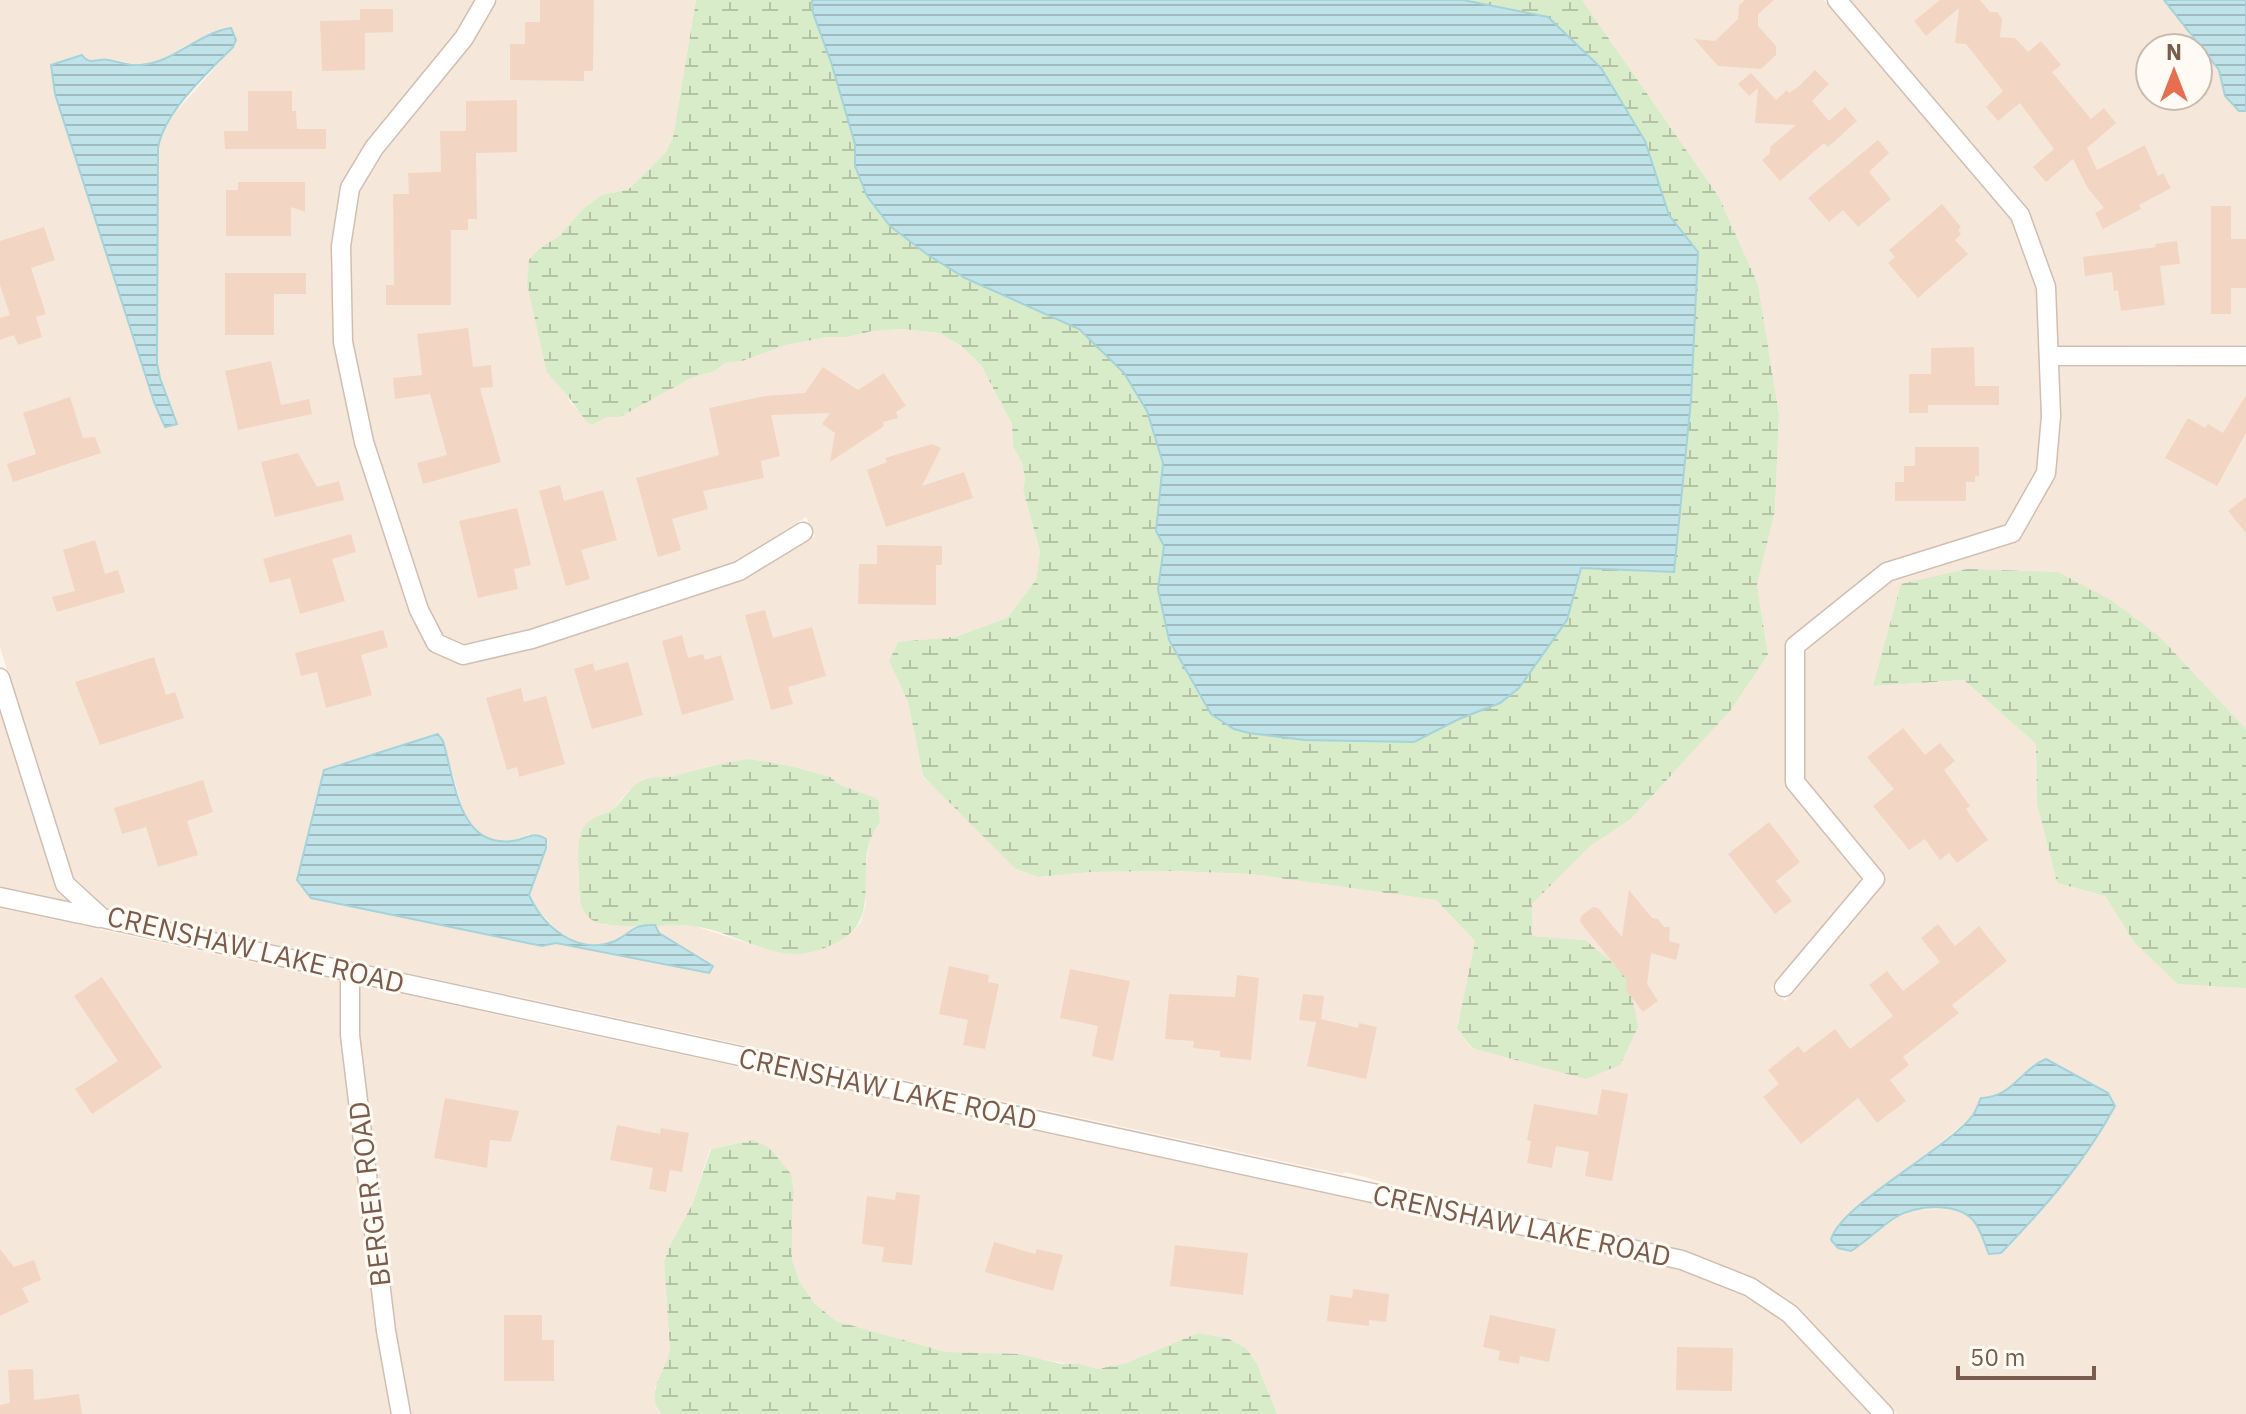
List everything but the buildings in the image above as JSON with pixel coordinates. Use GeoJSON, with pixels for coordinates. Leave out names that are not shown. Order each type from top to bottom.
{"type":"FeatureCollection","features":[{"type":"Feature","properties":{"kind":"street"},"geometry":{"type":"LineString","coordinates":[[486,0],[464,38],[374,148],[350,188],[341,246],[343,342],[364,442],[419,610],[436,643],[463,655],[532,639],[739,571],[803,532]]}},
{"type":"Feature","properties":{"kind":"street"},"geometry":{"type":"LineString","coordinates":[[1784,987],[1875,879],[1795,782],[1795,646],[1887,572],[2012,533],[2046,473],[2051,416],[2046,287],[2020,215],[1837,0]]}},
{"type":"Feature","properties":{"kind":"street"},"geometry":{"type":"LineString","coordinates":[[2049,356],[2246,356]]}},
{"type":"Feature","properties":{"kind":"street","name":"CRENSHAW LAKE ROAD"},"geometry":{"type":"LineString","coordinates":[[0,678],[65,884],[102,918],[1682,1260],[1750,1287],[1790,1314],[1884,1414]]}},
{"type":"Feature","properties":{"kind":"street"},"geometry":{"type":"LineString","coordinates":[[0,897],[102,918]]}},
{"type":"Feature","properties":{"kind":"street","name":"BERGER ROAD"},"geometry":{"type":"LineString","coordinates":[[350,972],[350,1035],[386,1331],[401,1414]]}},
{"type":"Feature","properties":{"kind":"shaded area"},"geometry":{"type":"Polygon","coordinates":[[[0,0],[475,0],[457,31],[368,141],[342,182],[332,246],[334,345],[355,445],[411,615],[432,652],[465,665],[534,649],[741,581],[815,536],[806,517],[735,562],[530,629],[464,644],[442,634],[428,605],[373,439],[353,341],[351,247],[359,192],[382,155],[471,45],[497,0],[696,0],[673,137],[666,152],[629,189],[602,195],[585,207],[558,237],[541,247],[547,373],[570,402],[592,425],[607,417],[620,417],[691,378],[715,371],[725,363],[742,361],[786,345],[828,337],[902,329],[939,333],[961,346],[981,365],[1012,424],[1013,447],[1022,463],[1025,478],[1023,490],[1040,553],[1036,580],[1007,618],[955,637],[898,643],[889,661],[908,702],[923,777],[1039,877],[1092,872],[1250,874],[1436,900],[1475,941],[1457,1029],[1471,1048],[1543,1065],[1585,940],[1532,936],[1532,903],[1589,847],[1631,819],[1730,711],[1768,655],[1757,585],[1775,511],[1779,414],[1758,284],[1719,197],[1582,0],[1824,0],[2012,221],[2036,290],[2042,415],[2037,469],[2006,524],[1881,564],[1790,638],[1786,646],[1786,783],[1863,879],[1771,988],[1785,1001],[1882,886],[1882,872],[1805,779],[1805,652],[1891,582],[2015,543],[2020,538],[2055,474],[2061,417],[2058,367],[2246,366],[2246,729],[2159,636],[1874,686],[1964,680],[2036,744],[2037,804],[2057,883],[2105,896],[2134,942],[2246,988],[2246,1414],[1897,1414],[1795,1305],[1753,1277],[1685,1250],[1411,1190],[1346,1172],[1342,1174],[106,908],[73,878],[0,647],[0,0]],[[231,28],[157,62],[140,65],[105,58],[93,62],[82,55],[55,94],[154,402],[165,427],[157,363],[158,148],[160,136],[175,113],[233,47],[236,40],[231,28]],[[438,735],[324,770],[297,880],[311,898],[541,946],[556,943],[712,966],[659,933],[655,925],[695,926],[759,947],[847,936],[861,922],[866,902],[863,890],[869,845],[872,832],[880,823],[879,802],[874,797],[840,785],[830,777],[791,766],[750,759],[705,767],[678,776],[644,779],[629,790],[613,809],[593,819],[579,841],[579,898],[592,920],[606,925],[638,925],[615,941],[594,947],[576,944],[560,934],[533,904],[529,895],[546,849],[529,834],[518,841],[490,842],[477,834],[466,820],[443,741],[438,735]],[[2046,1059],[1994,1098],[1981,1098],[1972,1116],[1904,1171],[1852,1251],[1898,1216],[1912,1210],[1941,1209],[1958,1210],[1970,1217],[1978,1227],[1988,1254],[2113,1099],[2108,1093],[2046,1059]]]}},
{"type":"Feature","properties":{"kind":"shaded area"},"geometry":{"type":"Polygon","coordinates":[[[1850,0],[2164,0],[2189,32],[2134,32],[2134,112],[2214,112],[2214,64],[2219,70],[2225,96],[2239,111],[2246,111],[2246,345],[2057,346],[2054,284],[2027,207],[1850,0]]]}},
{"type":"Feature","properties":{"kind":"shaded area"},"geometry":{"type":"Polygon","coordinates":[[[0,710],[56,887],[69,901],[0,886],[0,710]]]}},
{"type":"Feature","properties":{"kind":"shaded area"},"geometry":{"type":"Polygon","coordinates":[[[0,908],[340,981],[341,1036],[377,1338],[392,1414],[0,1414],[0,908]]]}},
{"type":"Feature","properties":{"kind":"shaded area"},"geometry":{"type":"Polygon","coordinates":[[[359,985],[1680,1270],[1746,1297],[1785,1323],[1870,1414],[1277,1414],[1257,1364],[1246,1348],[1227,1338],[1198,1333],[1126,1363],[1098,1369],[1040,1359],[946,1352],[836,1321],[814,1303],[800,1282],[792,1260],[794,1193],[753,1140],[710,1149],[692,1205],[664,1262],[670,1350],[668,1363],[655,1388],[657,1409],[662,1414],[411,1414],[395,1329],[359,1034],[359,985]]]}},
{"type":"Feature","properties":{"kind":"green space"},"geometry":{"type":"Polygon","coordinates":[[[696,0],[812,0],[813,13],[855,144],[855,166],[867,196],[890,226],[965,278],[1079,329],[1124,373],[1147,411],[1163,463],[1156,531],[1164,546],[1158,590],[1169,640],[1211,714],[1234,729],[1249,733],[1306,740],[1414,742],[1500,703],[1519,688],[1567,620],[1581,568],[1674,571],[1691,400],[1698,252],[1669,215],[1645,141],[1548,17],[1463,0],[1582,0],[1719,197],[1758,284],[1779,414],[1775,511],[1757,585],[1768,655],[1730,711],[1631,819],[1589,847],[1532,904],[1532,936],[1585,940],[1628,976],[1638,1027],[1620,1065],[1586,1079],[1472,1048],[1457,1029],[1475,941],[1436,900],[1250,874],[1092,872],[1039,877],[1015,868],[923,776],[908,702],[889,661],[898,642],[955,637],[1007,618],[1036,580],[1040,552],[1023,490],[1025,478],[1022,463],[1013,447],[1012,424],[981,365],[961,346],[939,333],[902,329],[786,345],[742,361],[725,363],[715,371],[691,378],[620,417],[607,417],[592,425],[586,421],[547,373],[527,284],[529,260],[541,247],[558,237],[585,207],[602,195],[629,189],[666,152],[673,137],[696,0]]]}},
{"type":"Feature","properties":{"kind":"green space"},"geometry":{"type":"Polygon","coordinates":[[[1967,569],[2058,572],[2111,600],[2159,636],[2246,729],[2246,988],[2178,984],[2134,942],[2105,896],[2057,883],[2037,804],[2036,744],[1964,680],[1873,686],[1901,584],[1967,569]]]}},
{"type":"Feature","properties":{"kind":"green space"},"geometry":{"type":"Polygon","coordinates":[[[750,759],[830,777],[840,785],[879,801],[880,823],[868,851],[863,911],[858,924],[848,935],[810,952],[783,953],[704,928],[602,924],[585,913],[580,902],[578,857],[579,842],[586,824],[613,809],[643,780],[750,759]]]}},
{"type":"Feature","properties":{"kind":"green space"},"geometry":{"type":"Polygon","coordinates":[[[753,1140],[770,1148],[791,1174],[794,1193],[792,1260],[800,1282],[814,1303],[836,1321],[946,1352],[1019,1354],[1098,1369],[1126,1363],[1198,1333],[1227,1338],[1246,1348],[1257,1364],[1277,1414],[662,1414],[657,1407],[655,1391],[670,1350],[664,1262],[692,1205],[711,1149],[753,1140]]]}},
{"type":"Feature","properties":{"kind":"water"},"geometry":{"type":"Polygon","coordinates":[[[812,0],[1463,0],[1548,17],[1601,68],[1645,141],[1669,215],[1698,252],[1691,400],[1674,572],[1581,568],[1567,620],[1519,688],[1500,703],[1414,742],[1305,740],[1249,733],[1234,729],[1211,714],[1169,640],[1158,589],[1164,546],[1156,531],[1163,463],[1147,411],[1124,373],[1079,329],[965,278],[890,226],[867,196],[855,166],[855,144],[813,13],[812,0]]]}},
{"type":"Feature","properties":{"kind":"water"},"geometry":{"type":"Polygon","coordinates":[[[2164,0],[2246,0],[2246,111],[2239,111],[2225,96],[2219,70],[2214,64],[2214,32],[2189,32],[2164,0]]]}},
{"type":"Feature","properties":{"kind":"water"},"geometry":{"type":"Polygon","coordinates":[[[231,28],[236,40],[233,47],[178,107],[162,134],[158,148],[157,363],[177,424],[165,427],[154,402],[55,94],[51,65],[82,55],[92,61],[105,59],[136,65],[152,63],[231,28]]]}},
{"type":"Feature","properties":{"kind":"water"},"geometry":{"type":"Polygon","coordinates":[[[438,734],[443,741],[462,808],[480,834],[494,840],[512,841],[533,835],[546,839],[546,848],[529,895],[553,928],[575,942],[601,945],[615,941],[637,927],[655,925],[659,933],[713,966],[709,973],[556,943],[542,946],[311,898],[297,880],[324,770],[438,734]]]}},
{"type":"Feature","properties":{"kind":"water"},"geometry":{"type":"Polygon","coordinates":[[[2046,1059],[2108,1093],[2115,1106],[2091,1146],[2063,1183],[2001,1253],[1989,1254],[1980,1232],[1966,1214],[1936,1207],[1904,1213],[1851,1251],[1838,1248],[1831,1240],[1838,1226],[1872,1194],[1960,1129],[1973,1115],[1981,1098],[2001,1093],[2046,1059]]]}}]}
